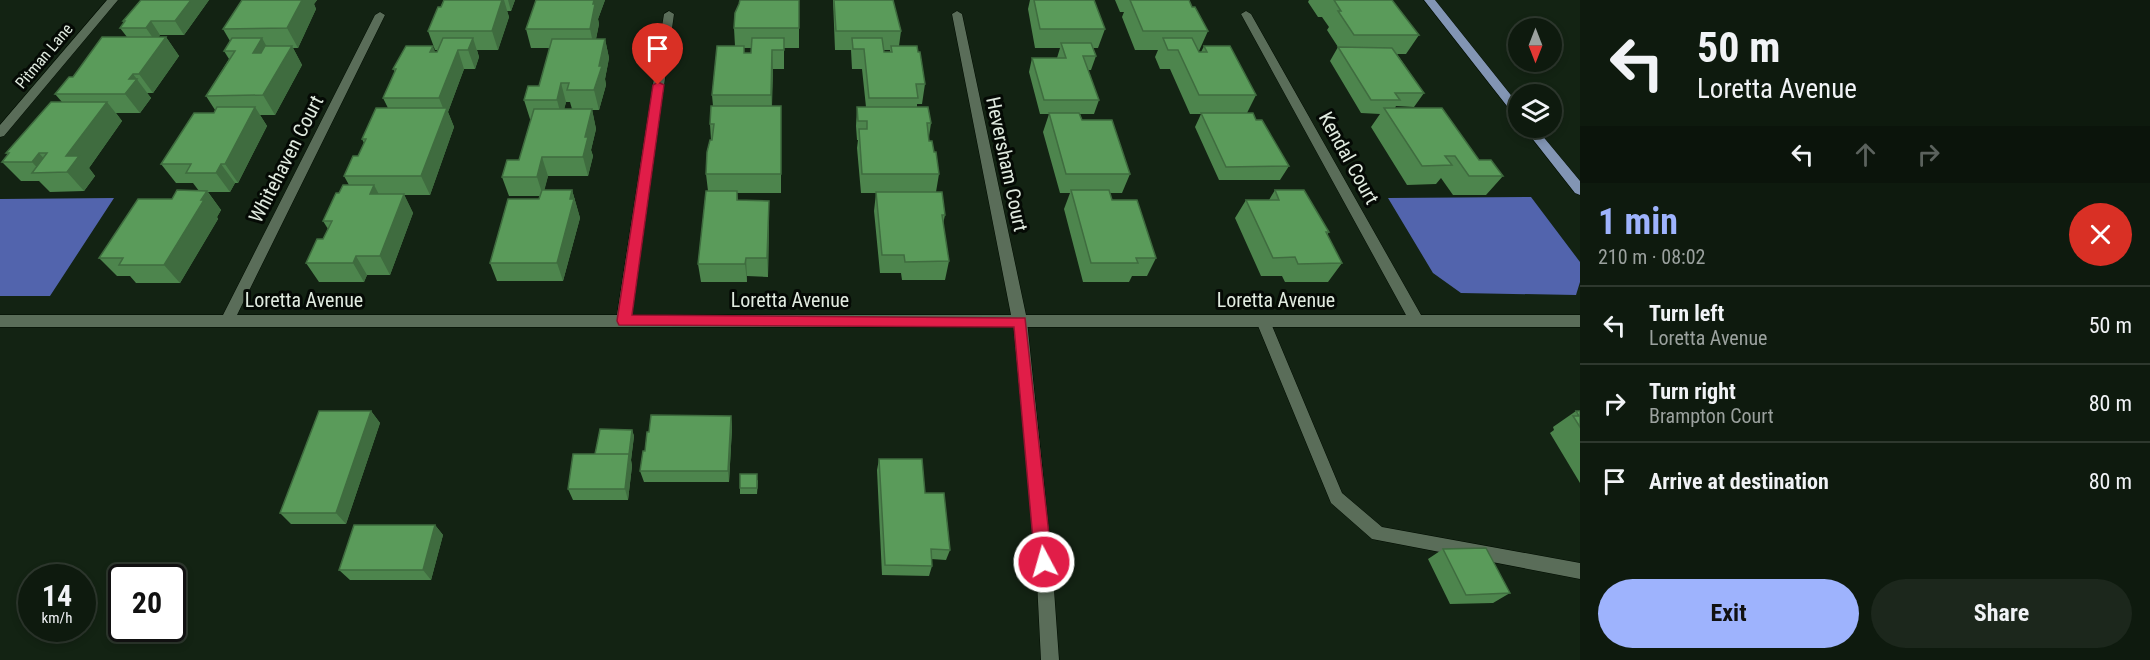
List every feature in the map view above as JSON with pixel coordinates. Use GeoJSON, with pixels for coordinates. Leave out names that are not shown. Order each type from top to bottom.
{"type":"FeatureCollection","features":[{"type":"Feature","properties":{"kind":"main road"},"geometry":{"type":"LineString","coordinates":[[1429,0],[1508,99]]}},
{"type":"Feature","properties":{"kind":"main road"},"geometry":{"type":"LineString","coordinates":[[1538,138],[1580,190]]}},
{"type":"Feature","properties":{"kind":"street","name":"Pitman Lane"},"geometry":{"type":"LineString","coordinates":[[0,134],[113,0]]}},
{"type":"Feature","properties":{"kind":"street"},"geometry":{"type":"LineString","coordinates":[[624,321],[669,14]]}},
{"type":"Feature","properties":{"kind":"street","name":"Heversham Court"},"geometry":{"type":"LineString","coordinates":[[957,14],[1020,321]]}},
{"type":"Feature","properties":{"kind":"street","name":"Kendal Court"},"geometry":{"type":"LineString","coordinates":[[1246,14],[1417,321]]}},
{"type":"Feature","properties":{"kind":"street","name":"Whitehaven Court"},"geometry":{"type":"LineString","coordinates":[[227,321],[380,15]]}},
{"type":"Feature","properties":{"kind":"street","name":"Loretta Avenue"},"geometry":{"type":"LineString","coordinates":[[0,321],[1580,321]]}},
{"type":"Feature","properties":{"kind":"lane"},"geometry":{"type":"LineString","coordinates":[[1020,321],[1044,562],[1050,660]]}},
{"type":"Feature","properties":{"kind":"lane"},"geometry":{"type":"LineString","coordinates":[[1263,321],[1336,498],[1378,534],[1580,571]]}},
{"type":"Feature","properties":{"kind":"water"},"geometry":{"type":"Polygon","coordinates":[[[1531,197],[1580,262],[1580,282],[1576,295],[1461,293],[1433,273],[1388,198],[1531,197]]]}},
{"type":"Feature","properties":{"kind":"water"},"geometry":{"type":"Polygon","coordinates":[[[114,198],[50,296],[0,296],[0,199],[114,198]]]}},
{"type":"Feature","properties":{"kind":"building"},"geometry":{"type":"Polygon","coordinates":[[[141,0],[191,0],[175,21],[151,21],[146,28],[120,28],[125,21],[123,21],[141,0]]]}},
{"type":"Feature","properties":{"kind":"building"},"geometry":{"type":"Polygon","coordinates":[[[242,0],[302,0],[287,28],[223,29],[242,0]]]}},
{"type":"Feature","properties":{"kind":"building"},"geometry":{"type":"Polygon","coordinates":[[[444,0],[502,0],[492,31],[428,31],[438,7],[441,7],[444,0]]]}},
{"type":"Feature","properties":{"kind":"building"},"geometry":{"type":"Polygon","coordinates":[[[536,0],[594,0],[590,29],[526,29],[536,0]]]}},
{"type":"Feature","properties":{"kind":"building"},"geometry":{"type":"Polygon","coordinates":[[[740,0],[799,0],[799,28],[734,28],[735,13],[740,0]]]}},
{"type":"Feature","properties":{"kind":"building"},"geometry":{"type":"Polygon","coordinates":[[[834,0],[893,0],[901,31],[836,31],[834,0]]]}},
{"type":"Feature","properties":{"kind":"building"},"geometry":{"type":"Polygon","coordinates":[[[1034,0],[1094,0],[1105,29],[1040,29],[1034,0]]]}},
{"type":"Feature","properties":{"kind":"building"},"geometry":{"type":"Polygon","coordinates":[[[1130,0],[1189,0],[1208,31],[1143,31],[1130,0]]]}},
{"type":"Feature","properties":{"kind":"building"},"geometry":{"type":"Polygon","coordinates":[[[1334,0],[1392,0],[1419,35],[1354,35],[1338,11],[1341,11],[1334,0]]]}},
{"type":"Feature","properties":{"kind":"building"},"geometry":{"type":"Polygon","coordinates":[[[102,37],[166,37],[139,74],[133,74],[129,79],[137,79],[125,94],[55,94],[69,77],[73,77],[102,37]]]}},
{"type":"Feature","properties":{"kind":"building"},"geometry":{"type":"Polygon","coordinates":[[[232,38],[262,38],[253,53],[261,53],[265,46],[292,46],[263,95],[206,96],[235,51],[224,51],[232,38]]]}},
{"type":"Feature","properties":{"kind":"building"},"geometry":{"type":"Polygon","coordinates":[[[443,38],[473,38],[468,50],[458,50],[439,98],[383,98],[396,69],[393,69],[406,46],[433,46],[430,52],[437,52],[443,38]]]}},
{"type":"Feature","properties":{"kind":"building"},"geometry":{"type":"Polygon","coordinates":[[[752,38],[784,38],[784,50],[772,50],[771,95],[712,95],[717,46],[744,46],[744,53],[751,53],[752,38]]]}},
{"type":"Feature","properties":{"kind":"building"},"geometry":{"type":"Polygon","coordinates":[[[852,38],[882,38],[884,52],[892,52],[891,46],[917,46],[925,84],[916,84],[918,98],[869,98],[864,49],[853,49],[852,38]]]}},
{"type":"Feature","properties":{"kind":"building"},"geometry":{"type":"Polygon","coordinates":[[[1163,38],[1192,38],[1199,52],[1207,52],[1204,46],[1230,46],[1256,95],[1199,95],[1178,50],[1168,50],[1163,38]]]}},
{"type":"Feature","properties":{"kind":"building"},"geometry":{"type":"Polygon","coordinates":[[[552,39],[605,39],[599,66],[602,66],[594,90],[567,90],[569,83],[561,83],[557,100],[524,100],[528,86],[539,86],[552,39]]]}},
{"type":"Feature","properties":{"kind":"building"},"geometry":{"type":"Polygon","coordinates":[[[1061,43],[1091,43],[1096,56],[1083,56],[1099,100],[1044,100],[1032,58],[1066,58],[1061,43]]]}},
{"type":"Feature","properties":{"kind":"building"},"geometry":{"type":"Polygon","coordinates":[[[1338,47],[1392,48],[1424,93],[1395,93],[1400,100],[1371,100],[1338,47]]]}},
{"type":"Feature","properties":{"kind":"building"},"geometry":{"type":"Polygon","coordinates":[[[51,102],[107,102],[66,156],[79,156],[67,172],[32,173],[47,153],[39,153],[32,162],[2,162],[9,153],[6,153],[51,102]]]}},
{"type":"Feature","properties":{"kind":"building"},"geometry":{"type":"Polygon","coordinates":[[[711,106],[781,106],[781,174],[706,174],[707,152],[710,140],[712,140],[714,124],[710,124],[711,106]]]}},
{"type":"Feature","properties":{"kind":"building"},"geometry":{"type":"Polygon","coordinates":[[[217,107],[255,107],[225,164],[221,164],[216,173],[186,173],[191,164],[161,164],[194,113],[214,113],[217,107]]]}},
{"type":"Feature","properties":{"kind":"building"},"geometry":{"type":"Polygon","coordinates":[[[857,107],[928,107],[931,123],[927,123],[929,141],[932,141],[934,152],[936,152],[939,174],[862,174],[859,129],[867,129],[867,121],[858,121],[857,107]]]}},
{"type":"Feature","properties":{"kind":"building"},"geometry":{"type":"Polygon","coordinates":[[[376,108],[447,108],[421,176],[344,176],[353,156],[358,156],[366,139],[362,139],[376,108]]]}},
{"type":"Feature","properties":{"kind":"building"},"geometry":{"type":"Polygon","coordinates":[[[1384,108],[1442,108],[1479,160],[1491,160],[1503,176],[1469,176],[1455,156],[1445,156],[1452,165],[1422,166],[1384,108]]]}},
{"type":"Feature","properties":{"kind":"building"},"geometry":{"type":"Polygon","coordinates":[[[534,109],[592,109],[583,157],[542,157],[537,177],[502,177],[507,160],[519,160],[534,109]]]}},
{"type":"Feature","properties":{"kind":"building"},"geometry":{"type":"Polygon","coordinates":[[[1049,113],[1079,113],[1082,120],[1112,120],[1130,174],[1066,174],[1049,113]]]}},
{"type":"Feature","properties":{"kind":"building"},"geometry":{"type":"Polygon","coordinates":[[[1201,113],[1253,113],[1256,120],[1262,120],[1289,166],[1226,167],[1201,113]]]}},
{"type":"Feature","properties":{"kind":"building"},"geometry":{"type":"Polygon","coordinates":[[[343,185],[374,185],[370,194],[404,194],[380,256],[356,256],[353,263],[306,263],[317,239],[323,239],[332,221],[323,221],[336,193],[339,193],[343,185]]]}},
{"type":"Feature","properties":{"kind":"building"},"geometry":{"type":"Polygon","coordinates":[[[177,190],[207,191],[201,200],[204,200],[164,265],[119,265],[123,258],[99,258],[138,199],[172,199],[177,190]]]}},
{"type":"Feature","properties":{"kind":"building"},"geometry":{"type":"Polygon","coordinates":[[[542,190],[572,190],[570,199],[574,199],[557,263],[490,263],[508,199],[539,199],[542,190]]]}},
{"type":"Feature","properties":{"kind":"building"},"geometry":{"type":"Polygon","coordinates":[[[1071,190],[1109,190],[1112,200],[1137,200],[1156,258],[1136,258],[1138,263],[1091,263],[1071,190]]]}},
{"type":"Feature","properties":{"kind":"building"},"geometry":{"type":"Polygon","coordinates":[[[1275,190],[1304,190],[1329,232],[1326,232],[1342,263],[1298,264],[1295,257],[1273,258],[1246,200],[1279,200],[1275,190]]]}},
{"type":"Feature","properties":{"kind":"building"},"geometry":{"type":"Polygon","coordinates":[[[706,191],[737,191],[737,200],[769,201],[767,258],[746,258],[745,264],[698,264],[706,191]]]}},
{"type":"Feature","properties":{"kind":"building"},"geometry":{"type":"Polygon","coordinates":[[[876,192],[942,192],[945,215],[942,215],[949,261],[905,262],[904,255],[882,255],[876,192]]]}},
{"type":"Feature","properties":{"kind":"building"},"geometry":{"type":"Polygon","coordinates":[[[319,411],[371,411],[336,513],[280,513],[319,411]]]}},
{"type":"Feature","properties":{"kind":"building"},"geometry":{"type":"Polygon","coordinates":[[[1576,411],[1580,411],[1580,427],[1573,416],[1579,416],[1576,411]]]}},
{"type":"Feature","properties":{"kind":"building"},"geometry":{"type":"Polygon","coordinates":[[[651,415],[731,416],[728,471],[640,471],[651,415]]]}},
{"type":"Feature","properties":{"kind":"building"},"geometry":{"type":"Polygon","coordinates":[[[600,429],[632,430],[629,454],[595,454],[600,429]]]}},
{"type":"Feature","properties":{"kind":"building"},"geometry":{"type":"Polygon","coordinates":[[[573,454],[629,454],[625,489],[568,489],[573,454]]]}},
{"type":"Feature","properties":{"kind":"building"},"geometry":{"type":"Polygon","coordinates":[[[879,459],[922,459],[925,493],[944,493],[950,550],[931,549],[932,566],[885,565],[879,459]]]}},
{"type":"Feature","properties":{"kind":"building"},"geometry":{"type":"Polygon","coordinates":[[[740,474],[757,474],[757,488],[740,488],[740,474]]]}},
{"type":"Feature","properties":{"kind":"building"},"geometry":{"type":"Polygon","coordinates":[[[354,525],[435,525],[423,570],[339,570],[354,525]]]}},
{"type":"Feature","properties":{"kind":"building"},"geometry":{"type":"Polygon","coordinates":[[[1486,548],[1510,593],[1466,595],[1443,549],[1486,548]]]}},
{"type":"Feature","properties":{"kind":"route"},"geometry":{"type":"LineString","coordinates":[[658,85],[624,321],[1020,321],[1044,562]]}}]}
